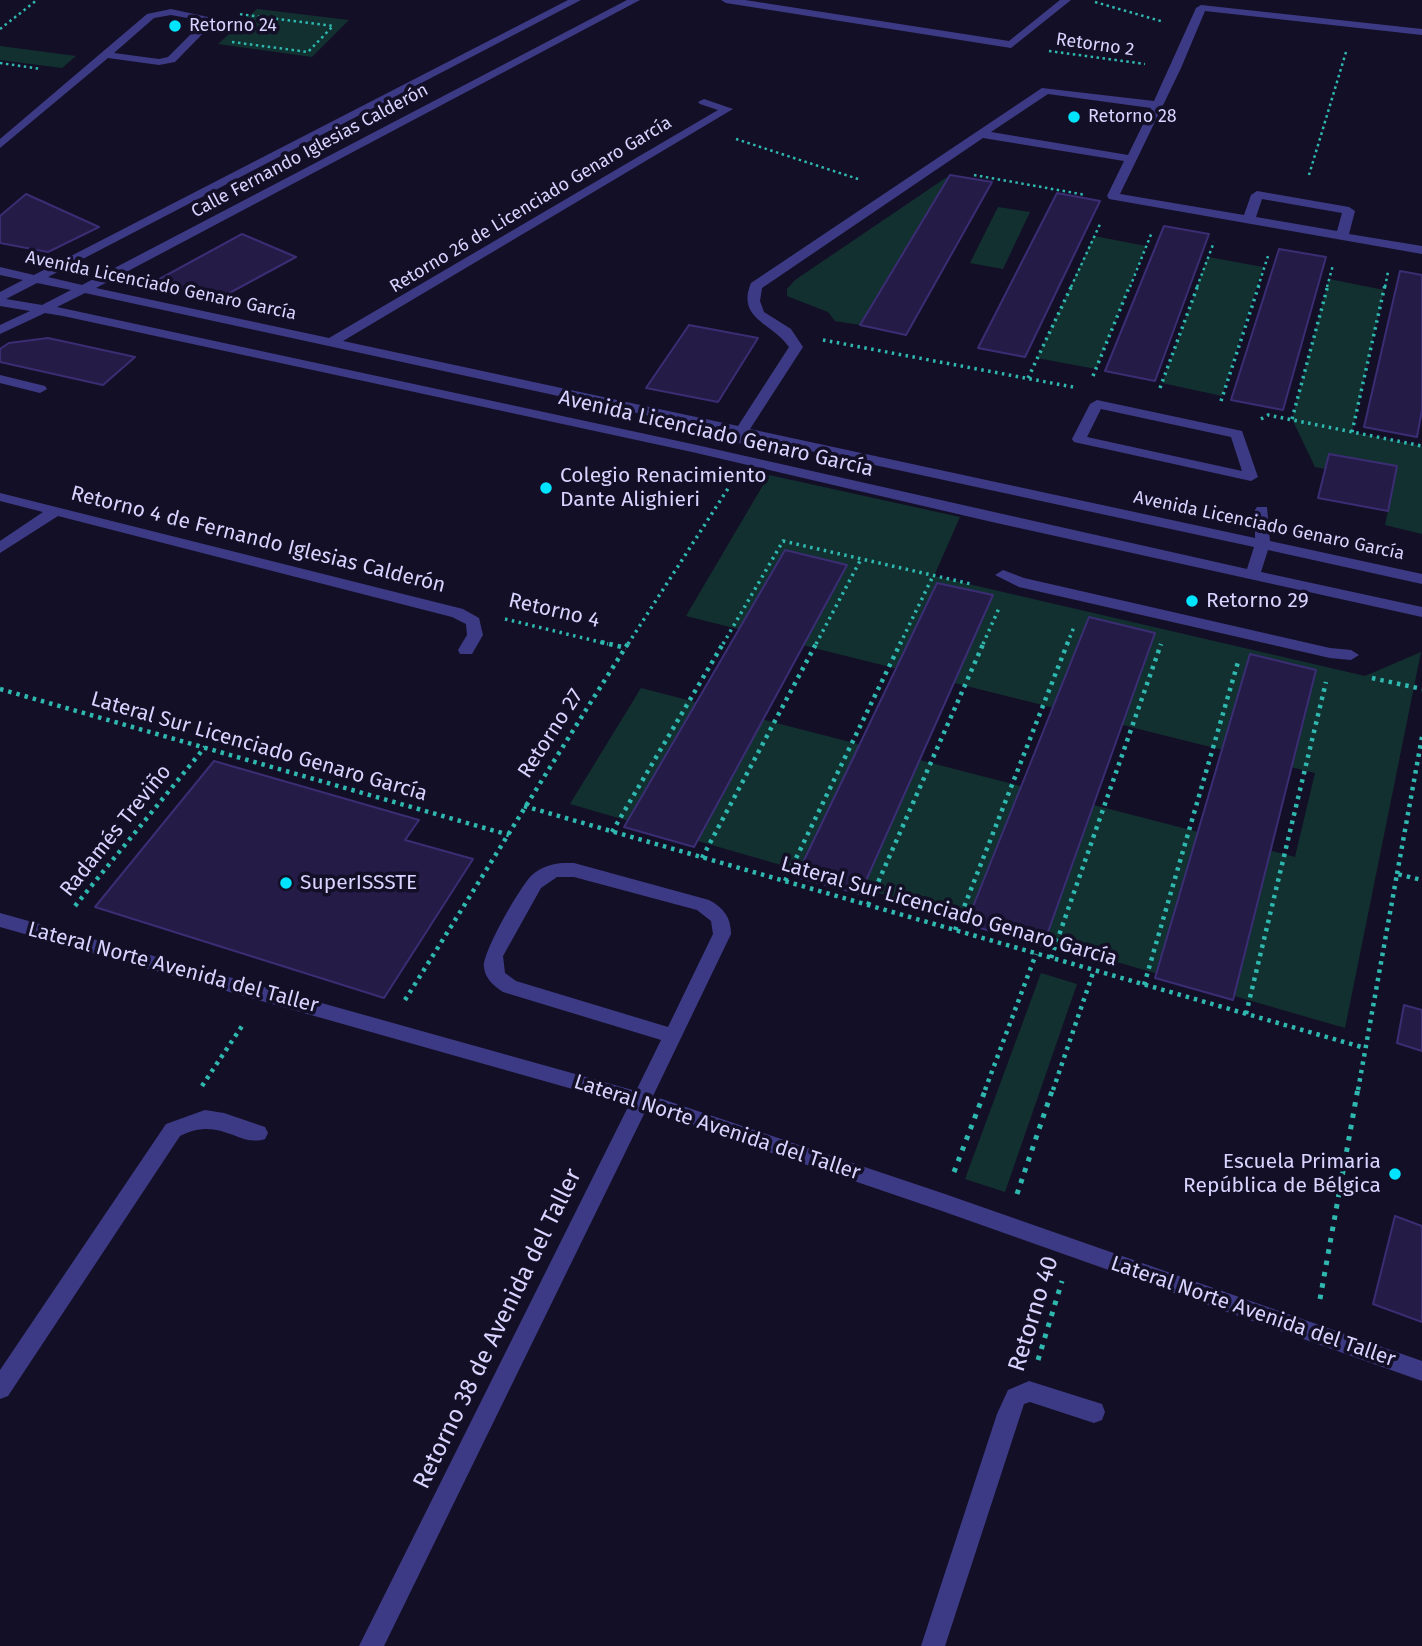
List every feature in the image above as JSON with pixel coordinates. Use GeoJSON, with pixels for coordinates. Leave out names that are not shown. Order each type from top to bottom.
{"type":"FeatureCollection","features":[{"type":"Feature","properties":{"kind":"street","name":"Calle Fernando Iglesias Calderón"},"geometry":{"type":"LineString","coordinates":[[0,299],[576,0]]}},
{"type":"Feature","properties":{"kind":"street","name":"Calle Fernando Iglesias Calderón"},"geometry":{"type":"LineString","coordinates":[[0,330],[86,288],[635,0]]}},
{"type":"Feature","properties":{"kind":"street"},"geometry":{"type":"LineString","coordinates":[[726,0],[1010,45],[1066,0]]}},
{"type":"Feature","properties":{"kind":"street"},"geometry":{"type":"LineString","coordinates":[[1422,32],[1201,8],[1176,68],[1114,196],[1422,250]]}},
{"type":"Feature","properties":{"kind":"street"},"geometry":{"type":"LineString","coordinates":[[0,145],[151,16],[159,12],[212,19],[195,38],[167,61],[108,55]]}},
{"type":"Feature","properties":{"kind":"street"},"geometry":{"type":"LineString","coordinates":[[726,456],[793,356],[796,347],[793,340],[758,314],[754,301],[756,286],[1046,90],[1157,105]]}},
{"type":"Feature","properties":{"kind":"street","name":"Retorno 26 de Licenciado Genaro García"},"geometry":{"type":"LineString","coordinates":[[331,343],[727,109],[704,102]]}},
{"type":"Feature","properties":{"kind":"street"},"geometry":{"type":"LineString","coordinates":[[981,134],[1132,159]]}},
{"type":"Feature","properties":{"kind":"street"},"geometry":{"type":"LineString","coordinates":[[1248,220],[1257,195],[1301,202],[1349,211],[1342,236]]}},
{"type":"Feature","properties":{"kind":"street","name":"Avenida Licenciado Genaro García"},"geometry":{"type":"LineString","coordinates":[[0,271],[1422,579]]}},
{"type":"Feature","properties":{"kind":"street","name":"Avenida Licenciado Genaro García"},"geometry":{"type":"LineString","coordinates":[[0,299],[726,456],[1422,612]]}},
{"type":"Feature","properties":{"kind":"street"},"geometry":{"type":"LineString","coordinates":[[0,379],[40,389]]}},
{"type":"Feature","properties":{"kind":"street"},"geometry":{"type":"LineString","coordinates":[[528,413],[546,390]]}},
{"type":"Feature","properties":{"kind":"street"},"geometry":{"type":"LineString","coordinates":[[1097,404],[1150,415],[1237,434],[1251,477],[1079,439],[1097,404]]}},
{"type":"Feature","properties":{"kind":"street","name":"Retorno 4 de Fernando Iglesias Calderón"},"geometry":{"type":"LineString","coordinates":[[0,497],[457,613],[473,622]]}},
{"type":"Feature","properties":{"kind":"street"},"geometry":{"type":"LineString","coordinates":[[0,548],[57,510]]}},
{"type":"Feature","properties":{"kind":"street"},"geometry":{"type":"LineString","coordinates":[[1253,574],[1263,544],[1262,510]]}},
{"type":"Feature","properties":{"kind":"street"},"geometry":{"type":"LineString","coordinates":[[1003,575],[1019,582],[1330,653],[1351,655]]}},
{"type":"Feature","properties":{"kind":"street"},"geometry":{"type":"LineString","coordinates":[[466,650],[475,635],[473,622]]}},
{"type":"Feature","properties":{"kind":"street","name":"Retorno 38 de Avenida del Taller"},"geometry":{"type":"LineString","coordinates":[[371,1646],[673,1036],[722,934],[723,922],[716,912],[703,905],[574,870],[559,869],[544,873],[535,883],[494,956],[492,968],[497,980],[510,987],[673,1036]]}},
{"type":"Feature","properties":{"kind":"street","name":"Lateral Norte Avenida del Taller"},"geometry":{"type":"LineString","coordinates":[[0,920],[640,1100],[1006,1224],[1422,1371]]}},
{"type":"Feature","properties":{"kind":"street"},"geometry":{"type":"LineString","coordinates":[[0,1389],[173,1130],[190,1120],[204,1117],[258,1133]]}},
{"type":"Feature","properties":{"kind":"street"},"geometry":{"type":"LineString","coordinates":[[933,1646],[1008,1414],[1016,1397],[1029,1391],[1094,1412]]}},
{"type":"Feature","properties":{"kind":"path"},"geometry":{"type":"LineString","coordinates":[[0,29],[37,0]]}},
{"type":"Feature","properties":{"kind":"path"},"geometry":{"type":"LineString","coordinates":[[1089,0],[1192,30]]}},
{"type":"Feature","properties":{"kind":"path"},"geometry":{"type":"LineString","coordinates":[[195,38],[307,52],[333,26],[237,14]]}},
{"type":"Feature","properties":{"kind":"path"},"geometry":{"type":"LineString","coordinates":[[1301,202],[1354,24]]}},
{"type":"Feature","properties":{"kind":"path","name":"Retorno 2"},"geometry":{"type":"LineString","coordinates":[[1010,45],[1176,68]]}},
{"type":"Feature","properties":{"kind":"path"},"geometry":{"type":"LineString","coordinates":[[699,126],[896,191]]}},
{"type":"Feature","properties":{"kind":"path"},"geometry":{"type":"LineString","coordinates":[[932,168],[1107,198],[1114,196]]}},
{"type":"Feature","properties":{"kind":"path"},"geometry":{"type":"LineString","coordinates":[[1028,378],[1114,196]]}},
{"type":"Feature","properties":{"kind":"path"},"geometry":{"type":"LineString","coordinates":[[1088,390],[1164,205]]}},
{"type":"Feature","properties":{"kind":"path"},"geometry":{"type":"LineString","coordinates":[[1150,415],[1224,216]]}},
{"type":"Feature","properties":{"kind":"path"},"geometry":{"type":"LineString","coordinates":[[1211,428],[1279,225]]}},
{"type":"Feature","properties":{"kind":"path"},"geometry":{"type":"LineString","coordinates":[[1292,419],[1342,236]]}},
{"type":"Feature","properties":{"kind":"path"},"geometry":{"type":"LineString","coordinates":[[1352,432],[1393,245]]}},
{"type":"Feature","properties":{"kind":"path"},"geometry":{"type":"LineString","coordinates":[[793,340],[816,339],[898,352],[1088,390],[1097,404]]}},
{"type":"Feature","properties":{"kind":"path"},"geometry":{"type":"LineString","coordinates":[[1237,434],[1268,415],[1422,446]]}},
{"type":"Feature","properties":{"kind":"path","name":"Retorno 27"},"geometry":{"type":"LineString","coordinates":[[388,1028],[509,835],[524,806],[746,461]]}},
{"type":"Feature","properties":{"kind":"path"},"geometry":{"type":"LineString","coordinates":[[612,832],[783,541],[981,587]]}},
{"type":"Feature","properties":{"kind":"path"},"geometry":{"type":"LineString","coordinates":[[702,858],[861,559]]}},
{"type":"Feature","properties":{"kind":"path"},"geometry":{"type":"LineString","coordinates":[[785,881],[933,576]]}},
{"type":"Feature","properties":{"kind":"path"},"geometry":{"type":"LineString","coordinates":[[868,905],[1000,604]]}},
{"type":"Feature","properties":{"kind":"path","name":"Retorno 4"},"geometry":{"type":"LineString","coordinates":[[473,622],[500,618],[626,648]]}},
{"type":"Feature","properties":{"kind":"path"},"geometry":{"type":"LineString","coordinates":[[955,930],[1076,622]]}},
{"type":"Feature","properties":{"kind":"path"},"geometry":{"type":"LineString","coordinates":[[1051,958],[1162,642]]}},
{"type":"Feature","properties":{"kind":"path"},"geometry":{"type":"LineString","coordinates":[[1144,985],[1239,660]]}},
{"type":"Feature","properties":{"kind":"path"},"geometry":{"type":"LineString","coordinates":[[1365,676],[1422,689]]}},
{"type":"Feature","properties":{"kind":"path"},"geometry":{"type":"LineString","coordinates":[[1245,1014],[1326,680]]}},
{"type":"Feature","properties":{"kind":"path","name":"Lateral Sur Licenciado Genaro García"},"geometry":{"type":"LineString","coordinates":[[0,689],[509,835]]}},
{"type":"Feature","properties":{"kind":"path"},"geometry":{"type":"LineString","coordinates":[[1313,1334],[1422,737]]}},
{"type":"Feature","properties":{"kind":"path","name":"Radamés Treviño"},"geometry":{"type":"LineString","coordinates":[[51,935],[205,747]]}},
{"type":"Feature","properties":{"kind":"path","name":"Lateral Sur Licenciado Genaro García"},"geometry":{"type":"LineString","coordinates":[[524,806],[1365,1048]]}},
{"type":"Feature","properties":{"kind":"path"},"geometry":{"type":"LineString","coordinates":[[1397,874],[1422,880]]}},
{"type":"Feature","properties":{"kind":"path"},"geometry":{"type":"LineString","coordinates":[[942,1202],[1036,954]]}},
{"type":"Feature","properties":{"kind":"path"},"geometry":{"type":"LineString","coordinates":[[1006,1224],[1094,970]]}},
{"type":"Feature","properties":{"kind":"path"},"geometry":{"type":"LineString","coordinates":[[173,1130],[264,993]]}},
{"type":"Feature","properties":{"kind":"path","name":"Retorno 40"},"geometry":{"type":"LineString","coordinates":[[1029,1391],[1073,1248]]}},
{"type":"Feature","properties":{"kind":"green space"},"geometry":{"type":"Polygon","coordinates":[[[257,9],[349,20],[312,57],[218,44],[257,9]]]}},
{"type":"Feature","properties":{"kind":"green space"},"geometry":{"type":"Polygon","coordinates":[[[0,46],[76,56],[62,68],[0,60],[0,46]]]}},
{"type":"Feature","properties":{"kind":"green space"},"geometry":{"type":"Polygon","coordinates":[[[950,175],[860,325],[835,321],[828,312],[787,296],[787,289],[795,280],[950,175]]]}},
{"type":"Feature","properties":{"kind":"green space"},"geometry":{"type":"Polygon","coordinates":[[[998,207],[1030,212],[1003,269],[970,263],[998,207]]]}},
{"type":"Feature","properties":{"kind":"green space"},"geometry":{"type":"Polygon","coordinates":[[[1094,236],[1146,246],[1096,369],[1037,358],[1094,236]]]}},
{"type":"Feature","properties":{"kind":"green space"},"geometry":{"type":"Polygon","coordinates":[[[1208,257],[1263,267],[1222,396],[1162,383],[1208,257]]]}},
{"type":"Feature","properties":{"kind":"green space"},"geometry":{"type":"Polygon","coordinates":[[[1329,279],[1384,290],[1352,432],[1422,446],[1422,534],[1385,525],[1397,466],[1329,454],[1325,469],[1315,467],[1292,419],[1329,279]]]}},
{"type":"Feature","properties":{"kind":"green space"},"geometry":{"type":"Polygon","coordinates":[[[769,475],[960,517],[934,576],[1365,676],[1421,652],[1345,1028],[570,804],[641,688],[1295,857],[1315,773],[686,616],[769,475]]]}},
{"type":"Feature","properties":{"kind":"green space"},"geometry":{"type":"Polygon","coordinates":[[[1041,973],[1077,984],[1005,1192],[965,1179],[1041,973]]]}},
{"type":"Feature","properties":{"kind":"building"},"geometry":{"type":"Polygon","coordinates":[[[950,175],[992,182],[906,335],[860,325],[950,175]]]}},
{"type":"Feature","properties":{"kind":"building"},"geometry":{"type":"Polygon","coordinates":[[[1057,193],[1100,201],[1025,357],[978,348],[1057,193]]]}},
{"type":"Feature","properties":{"kind":"building"},"geometry":{"type":"Polygon","coordinates":[[[26,194],[99,227],[48,252],[0,243],[0,216],[26,194]]]}},
{"type":"Feature","properties":{"kind":"building"},"geometry":{"type":"Polygon","coordinates":[[[1164,226],[1209,234],[1155,381],[1105,371],[1164,226]]]}},
{"type":"Feature","properties":{"kind":"building"},"geometry":{"type":"Polygon","coordinates":[[[242,234],[296,257],[222,297],[154,282],[242,234]]]}},
{"type":"Feature","properties":{"kind":"building"},"geometry":{"type":"Polygon","coordinates":[[[1279,249],[1326,257],[1283,410],[1231,400],[1279,249]]]}},
{"type":"Feature","properties":{"kind":"building"},"geometry":{"type":"Polygon","coordinates":[[[1400,271],[1422,275],[1422,410],[1417,437],[1364,427],[1400,271]]]}},
{"type":"Feature","properties":{"kind":"building"},"geometry":{"type":"Polygon","coordinates":[[[689,325],[758,338],[718,402],[646,388],[689,325]]]}},
{"type":"Feature","properties":{"kind":"building"},"geometry":{"type":"Polygon","coordinates":[[[48,338],[135,357],[103,385],[0,362],[0,349],[9,343],[48,338]]]}},
{"type":"Feature","properties":{"kind":"building"},"geometry":{"type":"Polygon","coordinates":[[[1329,454],[1397,466],[1388,511],[1318,498],[1329,454]]]}},
{"type":"Feature","properties":{"kind":"building"},"geometry":{"type":"Polygon","coordinates":[[[785,550],[847,565],[694,847],[624,827],[785,550]]]}},
{"type":"Feature","properties":{"kind":"building"},"geometry":{"type":"Polygon","coordinates":[[[937,583],[993,595],[860,894],[796,877],[937,583]]]}},
{"type":"Feature","properties":{"kind":"building"},"geometry":{"type":"Polygon","coordinates":[[[1089,617],[1155,633],[1043,946],[966,924],[1089,617]]]}},
{"type":"Feature","properties":{"kind":"building"},"geometry":{"type":"Polygon","coordinates":[[[1250,654],[1316,670],[1233,1000],[1155,978],[1250,654]]]}},
{"type":"Feature","properties":{"kind":"building","name":"SuperISSSTE"},"geometry":{"type":"Polygon","coordinates":[[[214,761],[419,820],[405,840],[473,859],[384,998],[95,907],[214,761]]]}},
{"type":"Feature","properties":{"kind":"building"},"geometry":{"type":"Polygon","coordinates":[[[1404,1005],[1422,1010],[1422,1051],[1397,1043],[1404,1005]]]}},
{"type":"Feature","properties":{"kind":"building"},"geometry":{"type":"Polygon","coordinates":[[[1395,1216],[1422,1226],[1422,1322],[1373,1304],[1395,1216]]]}},
{"type":"Feature","properties":{"kind":"place","name":"Retorno 24"},"geometry":{"type":"Point","coordinates":[175,26]}},
{"type":"Feature","properties":{"kind":"place","name":"Retorno 28"},"geometry":{"type":"Point","coordinates":[1074,117]}},
{"type":"Feature","properties":{"kind":"place","name":"Colegio Renacimiento Dante Alighieri"},"geometry":{"type":"Point","coordinates":[546,488]}},
{"type":"Feature","properties":{"kind":"place","name":"Retorno 29"},"geometry":{"type":"Point","coordinates":[1192,601]}},
{"type":"Feature","properties":{"kind":"place","name":"SuperISSSTE"},"geometry":{"type":"Point","coordinates":[286,883]}},
{"type":"Feature","properties":{"kind":"place","name":"Escuela Primaria República de Bélgica"},"geometry":{"type":"Point","coordinates":[1395,1174]}}]}
